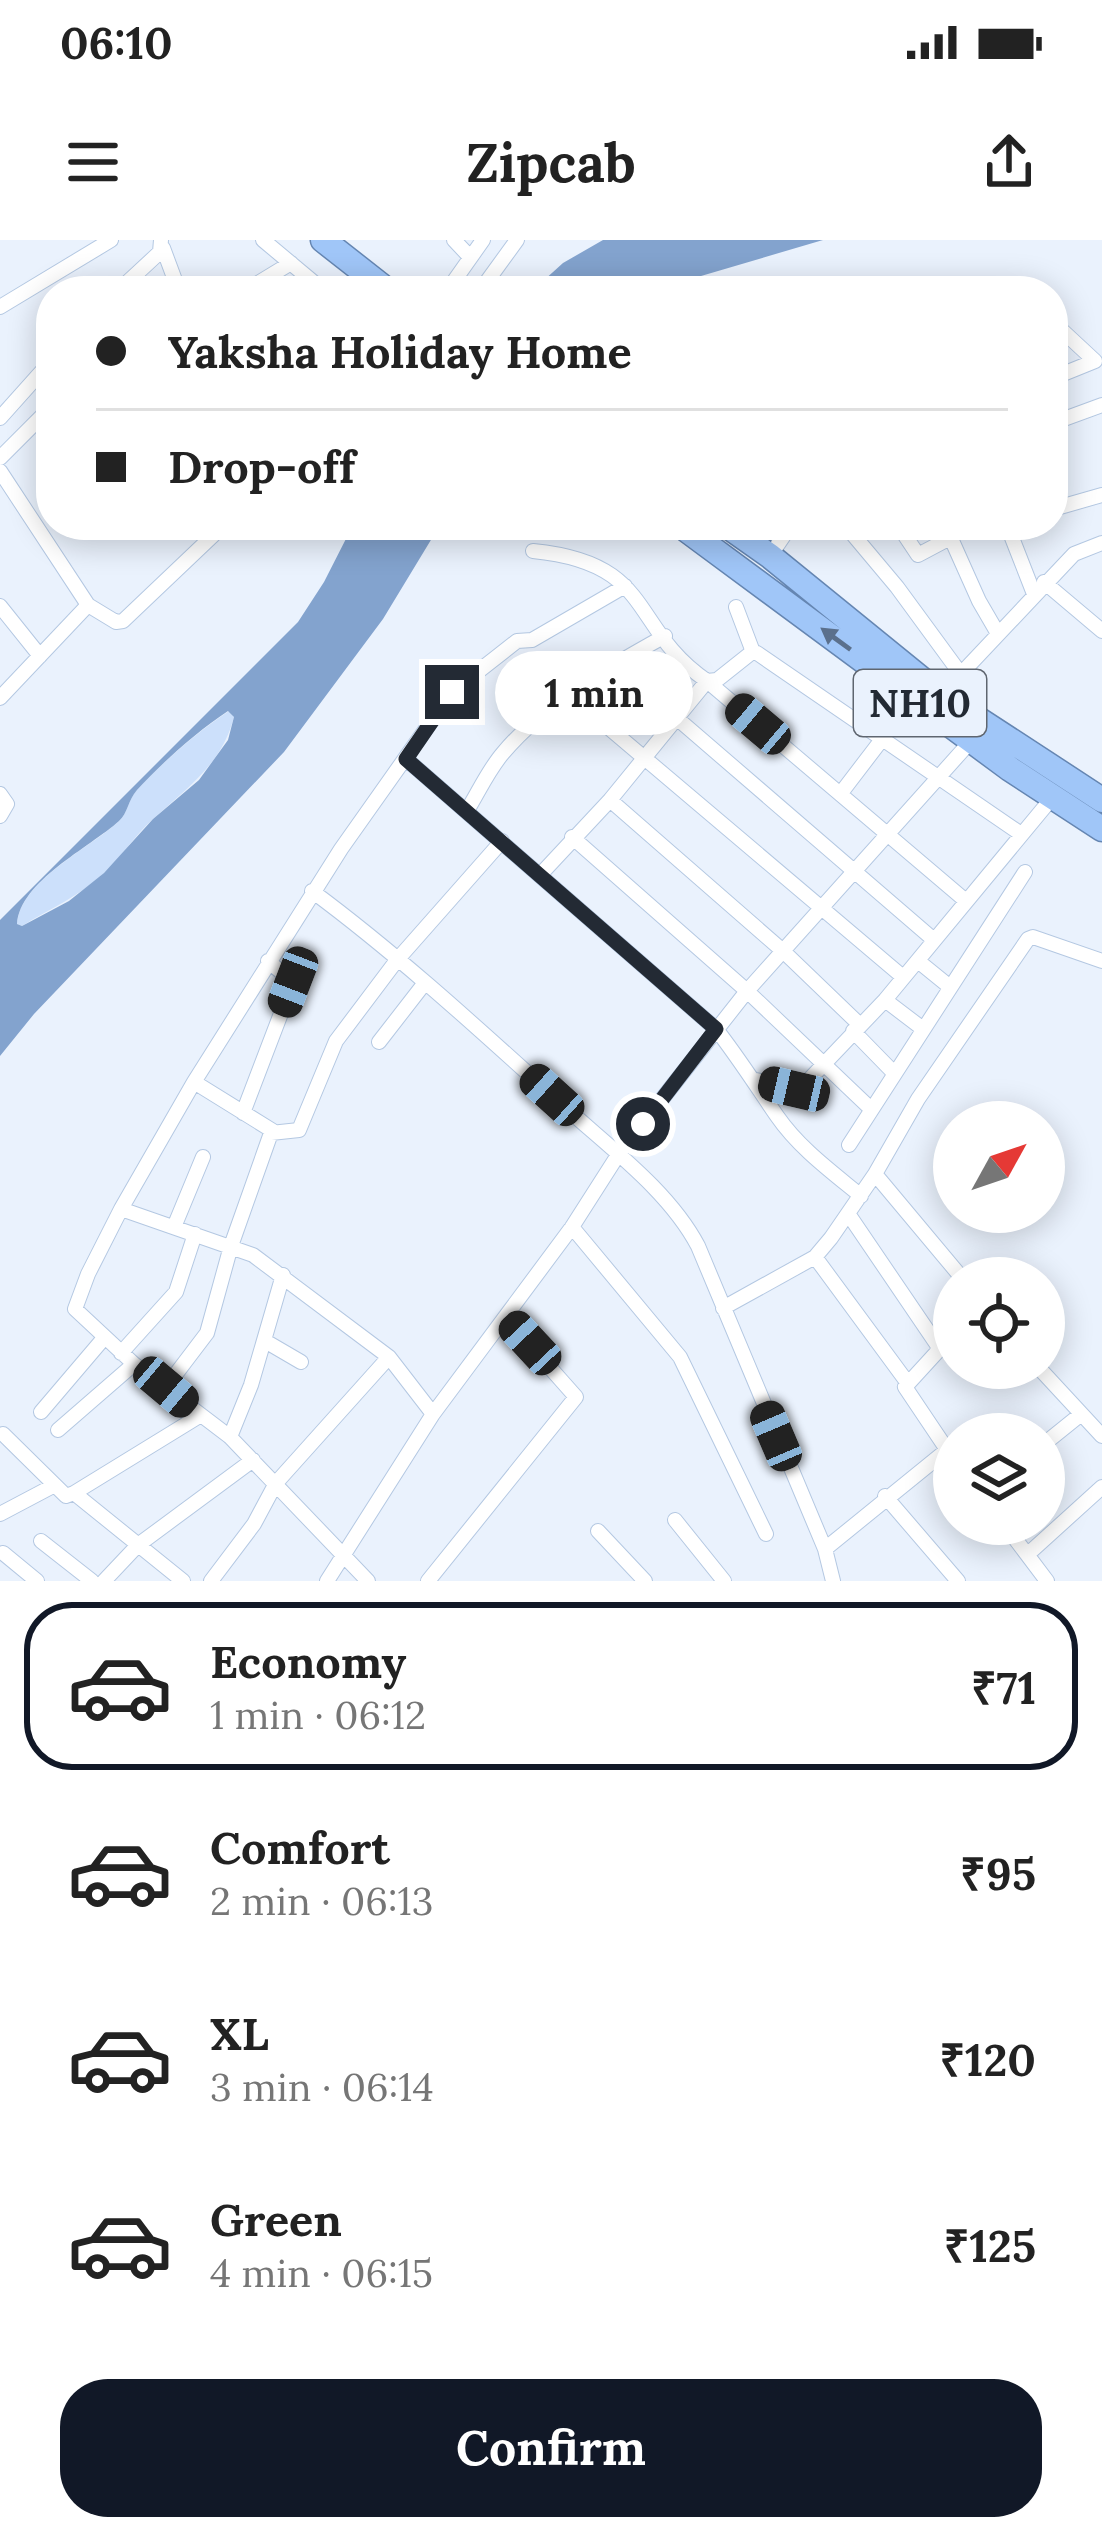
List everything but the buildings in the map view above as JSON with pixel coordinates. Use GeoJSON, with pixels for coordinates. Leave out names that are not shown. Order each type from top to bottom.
{"type":"FeatureCollection","features":[{"type":"Feature","properties":{"kind":"highway"},"geometry":{"type":"LineString","coordinates":[[323,240],[369,276]]}},
{"type":"Feature","properties":{"kind":"highway","name":"NH10"},"geometry":{"type":"LineString","coordinates":[[700,540],[971,741],[1102,829]]}},
{"type":"Feature","properties":{"kind":"highway"},"geometry":{"type":"LineString","coordinates":[[747,540],[941,695],[1102,800]]}},
{"type":"Feature","properties":{"kind":"street"},"geometry":{"type":"LineString","coordinates":[[51,276],[111,240]]}},
{"type":"Feature","properties":{"kind":"street"},"geometry":{"type":"LineString","coordinates":[[263,240],[306,276]]}},
{"type":"Feature","properties":{"kind":"street"},"geometry":{"type":"LineString","coordinates":[[454,240],[470,257]]}},
{"type":"Feature","properties":{"kind":"street"},"geometry":{"type":"LineString","coordinates":[[457,276],[483,240]]}},
{"type":"Feature","properties":{"kind":"street"},"geometry":{"type":"LineString","coordinates":[[491,276],[517,240]]}},
{"type":"Feature","properties":{"kind":"street"},"geometry":{"type":"LineString","coordinates":[[132,276],[162,244],[173,276]]}},
{"type":"Feature","properties":{"kind":"street"},"geometry":{"type":"LineString","coordinates":[[270,276],[291,263]]}},
{"type":"Feature","properties":{"kind":"street"},"geometry":{"type":"LineString","coordinates":[[0,307],[36,285]]}},
{"type":"Feature","properties":{"kind":"street"},"geometry":{"type":"LineString","coordinates":[[1068,336],[1095,361],[1068,372]]}},
{"type":"Feature","properties":{"kind":"street"},"geometry":{"type":"LineString","coordinates":[[0,418],[36,378]]}},
{"type":"Feature","properties":{"kind":"street"},"geometry":{"type":"LineString","coordinates":[[1068,418],[1102,406]]}},
{"type":"Feature","properties":{"kind":"street"},"geometry":{"type":"LineString","coordinates":[[0,458],[36,422]]}},
{"type":"Feature","properties":{"kind":"street"},"geometry":{"type":"LineString","coordinates":[[0,471],[36,526]]}},
{"type":"Feature","properties":{"kind":"street"},"geometry":{"type":"LineString","coordinates":[[1068,505],[1102,495]]}},
{"type":"Feature","properties":{"kind":"street"},"geometry":{"type":"LineString","coordinates":[[45,540],[88,605],[116,622],[123,621],[203,540]]}},
{"type":"Feature","properties":{"kind":"street"},"geometry":{"type":"LineString","coordinates":[[770,556],[781,540]]}},
{"type":"Feature","properties":{"kind":"street"},"geometry":{"type":"LineString","coordinates":[[857,540],[960,673]]}},
{"type":"Feature","properties":{"kind":"street"},"geometry":{"type":"LineString","coordinates":[[908,540],[919,556],[938,540]]}},
{"type":"Feature","properties":{"kind":"street"},"geometry":{"type":"LineString","coordinates":[[952,540],[997,632]]}},
{"type":"Feature","properties":{"kind":"street"},"geometry":{"type":"LineString","coordinates":[[1015,540],[1039,588],[1102,631]]}},
{"type":"Feature","properties":{"kind":"street"},"geometry":{"type":"LineString","coordinates":[[941,695],[1074,554],[1098,549]]}},
{"type":"Feature","properties":{"kind":"street"},"geometry":{"type":"LineString","coordinates":[[533,551],[574,555],[615,576],[639,598],[691,670],[966,901]]}},
{"type":"Feature","properties":{"kind":"street"},"geometry":{"type":"LineString","coordinates":[[368,1581],[230,1437],[134,1364],[75,1311],[88,1274],[194,1082],[312,891],[456,688],[517,641],[532,640],[626,586]]}},
{"type":"Feature","properties":{"kind":"street"},"geometry":{"type":"LineString","coordinates":[[0,698],[88,605]]}},
{"type":"Feature","properties":{"kind":"street"},"geometry":{"type":"LineString","coordinates":[[0,606],[40,656]]}},
{"type":"Feature","properties":{"kind":"street"},"geometry":{"type":"LineString","coordinates":[[736,608],[753,652],[1021,834]]}},
{"type":"Feature","properties":{"kind":"street"},"geometry":{"type":"LineString","coordinates":[[468,809],[500,756],[571,695],[665,636]]}},
{"type":"Feature","properties":{"kind":"street"},"geometry":{"type":"LineString","coordinates":[[540,875],[610,800],[706,681],[717,680],[753,652]]}},
{"type":"Feature","properties":{"kind":"street"},"geometry":{"type":"LineString","coordinates":[[614,664],[934,940]]}},
{"type":"Feature","properties":{"kind":"street"},"geometry":{"type":"LineString","coordinates":[[571,695],[903,977]]}},
{"type":"Feature","properties":{"kind":"street"},"geometry":{"type":"LineString","coordinates":[[841,794],[883,738]]}},
{"type":"Feature","properties":{"kind":"street"},"geometry":{"type":"LineString","coordinates":[[327,1581],[433,1414],[572,1228],[618,1155],[747,991],[971,741]]}},
{"type":"Feature","properties":{"kind":"street"},"geometry":{"type":"LineString","coordinates":[[406,759],[716,1029],[756,1080],[778,1118],[816,1159],[861,1196]]}},
{"type":"Feature","properties":{"kind":"street"},"geometry":{"type":"LineString","coordinates":[[0,794],[7,802],[0,816]]}},
{"type":"Feature","properties":{"kind":"street"},"geometry":{"type":"LineString","coordinates":[[756,1080],[799,1089],[885,1000],[1052,798]]}},
{"type":"Feature","properties":{"kind":"street"},"geometry":{"type":"LineString","coordinates":[[610,800],[783,950],[894,1073]]}},
{"type":"Feature","properties":{"kind":"street"},"geometry":{"type":"LineString","coordinates":[[572,837],[747,991],[871,1109]]}},
{"type":"Feature","properties":{"kind":"street"},"geometry":{"type":"LineString","coordinates":[[194,1082],[273,1132],[299,1130],[335,1041],[397,960],[502,841]]}},
{"type":"Feature","properties":{"kind":"street"},"geometry":{"type":"LineString","coordinates":[[849,1145],[1024,872]]}},
{"type":"Feature","properties":{"kind":"street"},"geometry":{"type":"LineString","coordinates":[[312,891],[453,1005],[618,1155],[690,1232],[825,1549],[833,1581]]}},
{"type":"Feature","properties":{"kind":"street"},"geometry":{"type":"LineString","coordinates":[[723,1308],[815,1257],[849,1215],[918,1099],[1028,939],[1102,961]]}},
{"type":"Feature","properties":{"kind":"street"},"geometry":{"type":"LineString","coordinates":[[918,961],[950,987]]}},
{"type":"Feature","properties":{"kind":"street"},"geometry":{"type":"LineString","coordinates":[[243,1113],[293,982],[268,962]]}},
{"type":"Feature","properties":{"kind":"street"},"geometry":{"type":"LineString","coordinates":[[379,1042],[424,984]]}},
{"type":"Feature","properties":{"kind":"street"},"geometry":{"type":"LineString","coordinates":[[885,1000],[922,1029]]}},
{"type":"Feature","properties":{"kind":"street"},"geometry":{"type":"LineString","coordinates":[[166,1387],[207,1333],[231,1246],[273,1132]]}},
{"type":"Feature","properties":{"kind":"street"},"geometry":{"type":"LineString","coordinates":[[174,1227],[203,1157]]}},
{"type":"Feature","properties":{"kind":"street"},"geometry":{"type":"LineString","coordinates":[[875,1174],[944,1257]]}},
{"type":"Feature","properties":{"kind":"street"},"geometry":{"type":"LineString","coordinates":[[122,1209],[231,1246],[283,1275],[389,1357],[433,1414]]}},
{"type":"Feature","properties":{"kind":"street"},"geometry":{"type":"LineString","coordinates":[[849,1215],[938,1346],[906,1389],[933,1430]]}},
{"type":"Feature","properties":{"kind":"street"},"geometry":{"type":"LineString","coordinates":[[572,1228],[680,1357],[766,1534]]}},
{"type":"Feature","properties":{"kind":"street"},"geometry":{"type":"LineString","coordinates":[[121,1353],[176,1292],[195,1234]]}},
{"type":"Feature","properties":{"kind":"street"},"geometry":{"type":"LineString","coordinates":[[815,1257],[907,1382]]}},
{"type":"Feature","properties":{"kind":"street"},"geometry":{"type":"LineString","coordinates":[[230,1437],[283,1275]]}},
{"type":"Feature","properties":{"kind":"street"},"geometry":{"type":"LineString","coordinates":[[428,1581],[576,1397],[506,1318]]}},
{"type":"Feature","properties":{"kind":"street"},"geometry":{"type":"LineString","coordinates":[[41,1412],[104,1338]]}},
{"type":"Feature","properties":{"kind":"street"},"geometry":{"type":"LineString","coordinates":[[265,1341],[301,1362]]}},
{"type":"Feature","properties":{"kind":"street"},"geometry":{"type":"LineString","coordinates":[[212,1581],[254,1524],[276,1483],[389,1357]]}},
{"type":"Feature","properties":{"kind":"street"},"geometry":{"type":"LineString","coordinates":[[58,1430],[134,1364]]}},
{"type":"Feature","properties":{"kind":"street"},"geometry":{"type":"LineString","coordinates":[[1058,1389],[1102,1436]]}},
{"type":"Feature","properties":{"kind":"street"},"geometry":{"type":"LineString","coordinates":[[3,1434],[66,1496],[201,1415]]}},
{"type":"Feature","properties":{"kind":"street"},"geometry":{"type":"LineString","coordinates":[[1065,1427],[1080,1415]]}},
{"type":"Feature","properties":{"kind":"street"},"geometry":{"type":"LineString","coordinates":[[104,1581],[138,1545],[253,1460]]}},
{"type":"Feature","properties":{"kind":"street"},"geometry":{"type":"LineString","coordinates":[[825,1549],[885,1496],[933,1466]]}},
{"type":"Feature","properties":{"kind":"street"},"geometry":{"type":"LineString","coordinates":[[0,1514],[53,1486]]}},
{"type":"Feature","properties":{"kind":"street"},"geometry":{"type":"LineString","coordinates":[[74,1492],[182,1581]]}},
{"type":"Feature","properties":{"kind":"street"},"geometry":{"type":"LineString","coordinates":[[1028,1554],[1096,1492],[1102,1511]]}},
{"type":"Feature","properties":{"kind":"street"},"geometry":{"type":"LineString","coordinates":[[885,1496],[958,1581]]}},
{"type":"Feature","properties":{"kind":"street"},"geometry":{"type":"LineString","coordinates":[[675,1520],[724,1581]]}},
{"type":"Feature","properties":{"kind":"street"},"geometry":{"type":"LineString","coordinates":[[598,1531],[645,1581]]}},
{"type":"Feature","properties":{"kind":"street"},"geometry":{"type":"LineString","coordinates":[[41,1541],[92,1581]]}},
{"type":"Feature","properties":{"kind":"street"},"geometry":{"type":"LineString","coordinates":[[1021,1545],[1047,1581]]}},
{"type":"Feature","properties":{"kind":"street"},"geometry":{"type":"LineString","coordinates":[[3,1552],[37,1581]]}},
{"type":"Feature","properties":{"kind":"shaded area"},"geometry":{"type":"Polygon","coordinates":[[[603,240],[823,240],[701,276],[549,276],[603,240]]]}},
{"type":"Feature","properties":{"kind":"shaded area"},"geometry":{"type":"Polygon","coordinates":[[[345,540],[431,540],[383,619],[284,752],[34,1014],[0,1056],[0,920],[298,622],[345,540]],[[228,711],[158,769],[134,794],[119,821],[43,880],[21,908],[17,924],[22,926],[69,901],[104,873],[153,819],[199,780],[228,740],[234,717],[228,711]]]}},
{"type":"Feature","properties":{"kind":"shaded area"},"geometry":{"type":"Polygon","coordinates":[[[229,711],[234,717],[212,762],[109,868],[73,896],[22,926],[17,924],[21,908],[43,879],[119,821],[147,779],[229,711]]]}},
{"type":"Feature","properties":{"kind":"route"},"geometry":{"type":"LineString","coordinates":[[452,692],[406,759],[716,1029],[643,1124]]}}]}
